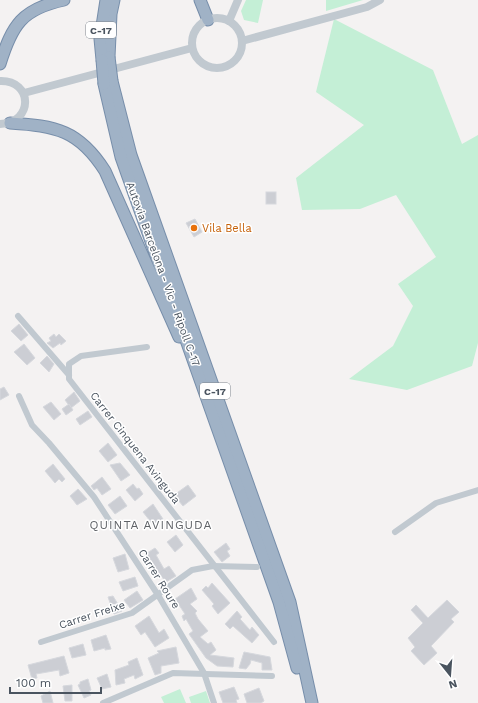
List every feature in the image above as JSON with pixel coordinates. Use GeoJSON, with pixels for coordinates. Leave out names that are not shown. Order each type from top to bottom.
{"type":"FeatureCollection","features":[{"type":"Feature","properties":{"kind":"highway"},"geometry":{"type":"LineString","coordinates":[[0,64],[10,37],[28,14],[39,7],[64,0]]}},
{"type":"Feature","properties":{"kind":"highway","name":"Autovia Barcelona - Vic - Ripoll C-17"},"geometry":{"type":"LineString","coordinates":[[106,0],[100,39],[105,58],[108,83],[122,157],[278,602],[300,676],[304,703]]}},
{"type":"Feature","properties":{"kind":"highway","name":"Autovia Barcelona - Vic - Ripoll C-17"},"geometry":{"type":"LineString","coordinates":[[105,58],[110,39],[111,14],[114,0]]}},
{"type":"Feature","properties":{"kind":"highway"},"geometry":{"type":"LineString","coordinates":[[110,39],[118,0]]}},
{"type":"Feature","properties":{"kind":"highway"},"geometry":{"type":"LineString","coordinates":[[200,0],[208,20]]}},
{"type":"Feature","properties":{"kind":"highway","name":"Autovia Barcelona - Vic - Ripoll C-17"},"geometry":{"type":"LineString","coordinates":[[108,83],[131,155],[290,602],[312,703]]}},
{"type":"Feature","properties":{"kind":"highway"},"geometry":{"type":"LineString","coordinates":[[5,123],[38,125],[55,128],[82,142],[95,155],[105,171],[209,403]]}},
{"type":"Feature","properties":{"kind":"street"},"geometry":{"type":"LineString","coordinates":[[229,21],[238,0]]}},
{"type":"Feature","properties":{"kind":"street"},"geometry":{"type":"LineString","coordinates":[[242,41],[367,7],[380,0]]}},
{"type":"Feature","properties":{"kind":"street"},"geometry":{"type":"LineString","coordinates":[[218,18],[229,21],[237,27],[242,41],[238,57],[230,65],[220,68],[209,67],[200,62],[192,48],[194,33],[199,25],[208,20],[218,18]]}},
{"type":"Feature","properties":{"kind":"street"},"geometry":{"type":"LineString","coordinates":[[24,93],[192,48]]}},
{"type":"Feature","properties":{"kind":"street"},"geometry":{"type":"LineString","coordinates":[[0,80],[14,83],[24,93],[26,102],[24,111],[18,119],[5,123]]}},
{"type":"Feature","properties":{"kind":"street","name":"Carrer Cinquena Avinguda"},"geometry":{"type":"LineString","coordinates":[[18,316],[69,375],[69,379],[213,566],[274,642]]}},
{"type":"Feature","properties":{"kind":"street"},"geometry":{"type":"LineString","coordinates":[[69,375],[69,364],[81,356],[147,347]]}},
{"type":"Feature","properties":{"kind":"street","name":"Carrer Roure"},"geometry":{"type":"LineString","coordinates":[[19,396],[32,425],[49,442],[94,498],[158,595],[204,673],[214,703]]}},
{"type":"Feature","properties":{"kind":"street"},"geometry":{"type":"LineString","coordinates":[[395,532],[436,503],[478,490]]}},
{"type":"Feature","properties":{"kind":"street","name":"Carrer Freixe"},"geometry":{"type":"LineString","coordinates":[[41,642],[132,613],[192,570],[213,566],[257,567]]}},
{"type":"Feature","properties":{"kind":"street"},"geometry":{"type":"LineString","coordinates":[[103,703],[173,673],[272,676]]}},
{"type":"Feature","properties":{"kind":"green space"},"geometry":{"type":"Polygon","coordinates":[[[246,0],[263,0],[258,23],[244,20],[241,11],[246,0]]]}},
{"type":"Feature","properties":{"kind":"green space"},"geometry":{"type":"Polygon","coordinates":[[[326,0],[363,0],[326,11],[326,0]]]}},
{"type":"Feature","properties":{"kind":"green space"},"geometry":{"type":"Polygon","coordinates":[[[334,19],[433,70],[462,144],[478,135],[478,343],[472,366],[407,390],[349,379],[393,346],[413,306],[398,284],[436,257],[396,195],[360,209],[302,210],[296,178],[364,125],[316,92],[334,19]]]}},
{"type":"Feature","properties":{"kind":"green space"},"geometry":{"type":"Polygon","coordinates":[[[180,689],[186,703],[164,703],[161,697],[180,689]]]}},
{"type":"Feature","properties":{"kind":"green space"},"geometry":{"type":"Polygon","coordinates":[[[206,691],[210,703],[191,703],[189,697],[206,691]]]}},
{"type":"Feature","properties":{"kind":"building"},"geometry":{"type":"Polygon","coordinates":[[[266,192],[276,192],[276,204],[266,204],[266,192]]]}},
{"type":"Feature","properties":{"kind":"building","name":"Vila Bella"},"geometry":{"type":"Polygon","coordinates":[[[195,219],[202,232],[194,237],[186,223],[195,219]]]}},
{"type":"Feature","properties":{"kind":"building"},"geometry":{"type":"Polygon","coordinates":[[[19,324],[28,335],[21,341],[11,331],[19,324]]]}},
{"type":"Feature","properties":{"kind":"building"},"geometry":{"type":"Polygon","coordinates":[[[54,334],[56,337],[59,334],[66,341],[53,348],[47,343],[51,341],[49,338],[54,334]]]}},
{"type":"Feature","properties":{"kind":"building"},"geometry":{"type":"Polygon","coordinates":[[[24,344],[35,358],[27,365],[14,352],[24,344]]]}},
{"type":"Feature","properties":{"kind":"building"},"geometry":{"type":"Polygon","coordinates":[[[47,356],[54,364],[49,372],[40,363],[47,356]]]}},
{"type":"Feature","properties":{"kind":"building"},"geometry":{"type":"Polygon","coordinates":[[[4,387],[9,395],[0,400],[0,389],[4,387]]]}},
{"type":"Feature","properties":{"kind":"building"},"geometry":{"type":"Polygon","coordinates":[[[74,392],[80,401],[71,408],[65,400],[74,392]]]}},
{"type":"Feature","properties":{"kind":"building"},"geometry":{"type":"Polygon","coordinates":[[[51,402],[61,414],[54,420],[43,407],[51,402]]]}},
{"type":"Feature","properties":{"kind":"building"},"geometry":{"type":"Polygon","coordinates":[[[69,404],[73,410],[66,415],[62,409],[69,404]]]}},
{"type":"Feature","properties":{"kind":"building"},"geometry":{"type":"Polygon","coordinates":[[[88,411],[92,417],[80,425],[76,419],[88,411]]]}},
{"type":"Feature","properties":{"kind":"building"},"geometry":{"type":"Polygon","coordinates":[[[108,443],[117,455],[108,462],[99,451],[108,443]]]}},
{"type":"Feature","properties":{"kind":"building"},"geometry":{"type":"Polygon","coordinates":[[[120,463],[130,475],[121,481],[110,465],[120,463]]]}},
{"type":"Feature","properties":{"kind":"building"},"geometry":{"type":"Polygon","coordinates":[[[53,464],[65,479],[62,482],[59,479],[55,483],[45,471],[53,464]]]}},
{"type":"Feature","properties":{"kind":"building"},"geometry":{"type":"Polygon","coordinates":[[[102,477],[111,489],[102,495],[97,488],[94,490],[91,486],[102,477]]]}},
{"type":"Feature","properties":{"kind":"building"},"geometry":{"type":"Polygon","coordinates":[[[133,484],[137,489],[139,488],[143,494],[135,501],[126,490],[133,484]]]}},
{"type":"Feature","properties":{"kind":"building"},"geometry":{"type":"Polygon","coordinates":[[[188,485],[196,496],[183,506],[174,495],[188,485]]]}},
{"type":"Feature","properties":{"kind":"building"},"geometry":{"type":"Polygon","coordinates":[[[78,489],[87,499],[77,505],[70,496],[78,489]]]}},
{"type":"Feature","properties":{"kind":"building"},"geometry":{"type":"Polygon","coordinates":[[[120,496],[127,506],[115,514],[108,505],[120,496]]]}},
{"type":"Feature","properties":{"kind":"building"},"geometry":{"type":"Polygon","coordinates":[[[153,504],[163,519],[154,526],[143,512],[153,504]]]}},
{"type":"Feature","properties":{"kind":"building"},"geometry":{"type":"Polygon","coordinates":[[[176,535],[183,545],[175,552],[167,542],[176,535]]]}},
{"type":"Feature","properties":{"kind":"building"},"geometry":{"type":"Polygon","coordinates":[[[226,543],[230,549],[227,551],[230,556],[222,562],[214,552],[226,543]]]}},
{"type":"Feature","properties":{"kind":"building"},"geometry":{"type":"Polygon","coordinates":[[[155,548],[159,553],[156,555],[164,569],[169,566],[176,576],[166,582],[144,555],[155,548]]]}},
{"type":"Feature","properties":{"kind":"building"},"geometry":{"type":"Polygon","coordinates":[[[125,554],[129,569],[118,572],[113,558],[125,554]]]}},
{"type":"Feature","properties":{"kind":"building"},"geometry":{"type":"Polygon","coordinates":[[[135,577],[138,586],[123,591],[119,582],[135,577]]]}},
{"type":"Feature","properties":{"kind":"building"},"geometry":{"type":"Polygon","coordinates":[[[212,583],[230,603],[218,614],[212,606],[214,604],[202,590],[206,586],[208,588],[212,583]]]}},
{"type":"Feature","properties":{"kind":"building"},"geometry":{"type":"Polygon","coordinates":[[[191,588],[197,599],[190,604],[197,611],[195,613],[198,619],[208,631],[200,637],[208,644],[211,642],[216,650],[210,655],[234,658],[233,667],[217,666],[206,658],[189,634],[193,631],[186,619],[184,621],[182,616],[185,614],[175,599],[191,588]]]}},
{"type":"Feature","properties":{"kind":"building"},"geometry":{"type":"Polygon","coordinates":[[[137,591],[143,600],[130,608],[124,600],[137,591]]]}},
{"type":"Feature","properties":{"kind":"building"},"geometry":{"type":"Polygon","coordinates":[[[113,596],[122,611],[114,614],[108,597],[113,596]]]}},
{"type":"Feature","properties":{"kind":"building"},"geometry":{"type":"Polygon","coordinates":[[[447,600],[459,612],[451,619],[454,622],[431,646],[437,653],[424,665],[411,651],[415,647],[408,638],[423,623],[411,610],[416,605],[428,618],[447,600]]]}},
{"type":"Feature","properties":{"kind":"building"},"geometry":{"type":"Polygon","coordinates":[[[237,611],[242,617],[240,619],[250,630],[252,627],[259,635],[252,643],[233,626],[230,629],[225,624],[237,611]]]}},
{"type":"Feature","properties":{"kind":"building"},"geometry":{"type":"Polygon","coordinates":[[[149,616],[159,633],[164,629],[169,638],[155,647],[145,632],[141,635],[135,626],[149,616]]]}},
{"type":"Feature","properties":{"kind":"building"},"geometry":{"type":"Polygon","coordinates":[[[106,635],[111,649],[105,650],[105,648],[94,651],[91,640],[106,635]]]}},
{"type":"Feature","properties":{"kind":"building"},"geometry":{"type":"Polygon","coordinates":[[[83,644],[86,655],[72,658],[69,648],[83,644]]]}},
{"type":"Feature","properties":{"kind":"building"},"geometry":{"type":"Polygon","coordinates":[[[176,647],[179,663],[161,666],[161,673],[155,675],[148,658],[159,653],[157,651],[176,647]]]}},
{"type":"Feature","properties":{"kind":"building"},"geometry":{"type":"Polygon","coordinates":[[[244,652],[270,657],[272,670],[262,670],[262,663],[251,660],[246,669],[239,668],[244,652]]]}},
{"type":"Feature","properties":{"kind":"building"},"geometry":{"type":"Polygon","coordinates":[[[64,656],[69,673],[60,676],[59,670],[36,674],[37,678],[32,679],[28,665],[64,656]]]}},
{"type":"Feature","properties":{"kind":"building"},"geometry":{"type":"Polygon","coordinates":[[[137,658],[143,675],[135,679],[134,675],[124,679],[125,683],[116,685],[115,670],[129,665],[128,662],[137,658]]]}},
{"type":"Feature","properties":{"kind":"building"},"geometry":{"type":"Polygon","coordinates":[[[107,674],[111,687],[102,689],[97,678],[107,674]]]}},
{"type":"Feature","properties":{"kind":"building"},"geometry":{"type":"Polygon","coordinates":[[[88,679],[91,690],[89,691],[91,695],[84,698],[78,685],[80,682],[88,679]]]}},
{"type":"Feature","properties":{"kind":"building"},"geometry":{"type":"Polygon","coordinates":[[[72,685],[72,701],[65,701],[63,686],[72,685]]]}},
{"type":"Feature","properties":{"kind":"building"},"geometry":{"type":"Polygon","coordinates":[[[234,687],[239,699],[236,700],[237,703],[223,703],[219,692],[234,687]]]}},
{"type":"Feature","properties":{"kind":"building"},"geometry":{"type":"Polygon","coordinates":[[[259,688],[264,701],[261,703],[247,703],[244,694],[259,688]]]}},
{"type":"Feature","properties":{"kind":"building"},"geometry":{"type":"Polygon","coordinates":[[[50,691],[53,703],[43,703],[41,696],[50,691]]]}},
{"type":"Feature","properties":{"kind":"place","name":"Vila Bella"},"geometry":{"type":"Point","coordinates":[194,228]}},
{"type":"Feature","properties":{"kind":"district","name":"QUINTA AVINGUDA"},"geometry":{"type":"Point","coordinates":[151,525]}}]}
